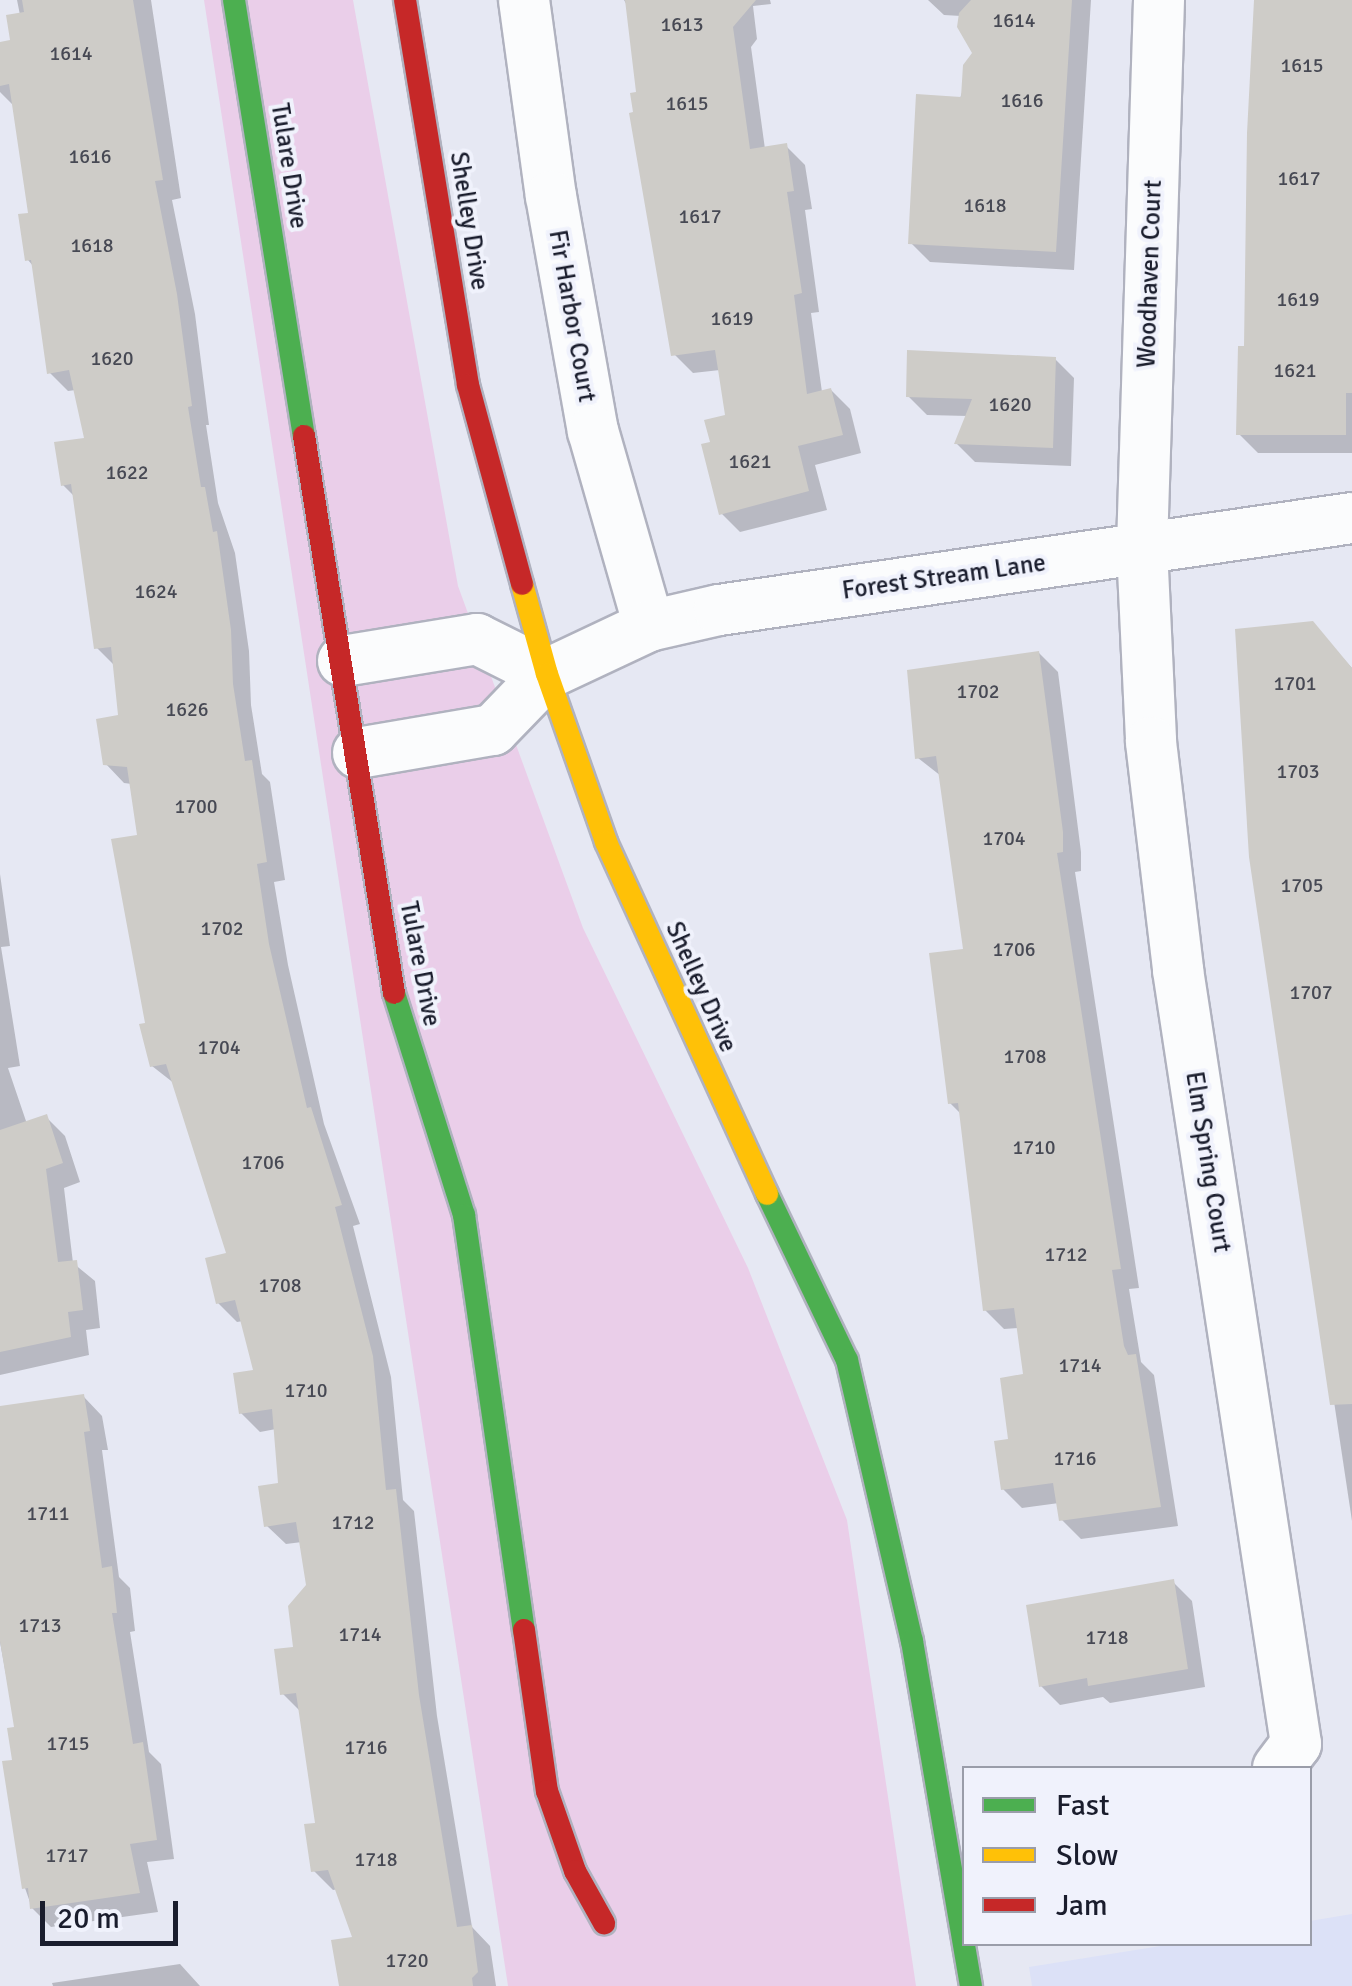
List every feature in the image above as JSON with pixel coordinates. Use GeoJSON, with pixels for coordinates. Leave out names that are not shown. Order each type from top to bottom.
{"type":"FeatureCollection","features":[{"type":"Feature","properties":{"kind":"street","name":"Tulare Drive"},"geometry":{"type":"LineString","coordinates":[[234,0],[358,753],[396,1010],[464,1215],[547,1791],[575,1871],[604,1922]]}},
{"type":"Feature","properties":{"kind":"street","name":"Shelley Drive"},"geometry":{"type":"LineString","coordinates":[[406,0],[468,385],[546,674],[606,842],[744,1147],[847,1360],[912,1641],[962,1933]]}},
{"type":"Feature","properties":{"kind":"street","name":"Fir Harbor Court"},"geometry":{"type":"LineString","coordinates":[[524,0],[551,196],[592,430],[649,626]]}},
{"type":"Feature","properties":{"kind":"street","name":"Woodhaven Court"},"geometry":{"type":"LineString","coordinates":[[1142,548],[1159,0]]}},
{"type":"Feature","properties":{"kind":"street","name":"Forest Stream Lane"},"geometry":{"type":"LineString","coordinates":[[358,753],[493,730],[546,674],[649,626],[719,610],[1352,518]]}},
{"type":"Feature","properties":{"kind":"street","name":"Elm Spring Court"},"geometry":{"type":"LineString","coordinates":[[1142,548],[1152,742],[1178,970],[1296,1744],[1280,1766]]}},
{"type":"Feature","properties":{"kind":"street"},"geometry":{"type":"LineString","coordinates":[[343,661],[478,640],[546,674]]}},
{"type":"Feature","properties":{"kind":"street","name":"Shelley Drive"},"geometry":{"type":"LineString","coordinates":[[964,1946],[971,1986]]}},
{"type":"Feature","properties":{"kind":"shaded area"},"geometry":{"type":"Polygon","coordinates":[[[204,0],[353,0],[458,586],[583,928],[748,1268],[847,1520],[916,1986],[508,1986],[204,0]]]}},
{"type":"Feature","properties":{"kind":"shaded area"},"geometry":{"type":"Polygon","coordinates":[[[1352,1914],[1352,1986],[1032,1986],[1029,1967],[1160,1946],[1312,1946],[1312,1921],[1352,1914]]]}},
{"type":"Feature","properties":{"kind":"building"},"geometry":{"type":"Polygon","coordinates":[[[22,0],[133,0],[163,180],[155,181],[177,294],[192,406],[188,407],[201,487],[205,487],[213,532],[217,531],[231,630],[233,684],[245,761],[252,760],[267,862],[257,864],[269,944],[307,1108],[311,1107],[342,1205],[335,1207],[373,1356],[386,1490],[396,1489],[419,1695],[457,1927],[472,1925],[478,1972],[472,1978],[473,1986],[339,1986],[331,1940],[352,1937],[328,1870],[311,1872],[304,1824],[315,1823],[296,1693],[280,1695],[274,1649],[293,1647],[288,1606],[306,1585],[296,1522],[264,1527],[258,1486],[278,1483],[272,1409],[239,1414],[233,1373],[253,1370],[235,1300],[216,1304],[205,1258],[226,1253],[166,1064],[150,1067],[139,1024],[145,1023],[111,839],[137,835],[127,767],[103,765],[96,719],[118,715],[111,647],[94,649],[71,484],[61,486],[54,442],[84,438],[69,370],[47,374],[31,260],[25,261],[18,214],[28,213],[9,84],[0,86],[0,42],[10,40],[6,15],[24,12],[22,0]]]}},
{"type":"Feature","properties":{"kind":"building"},"geometry":{"type":"Polygon","coordinates":[[[625,0],[756,0],[733,27],[750,149],[787,143],[794,191],[787,192],[802,293],[794,295],[807,394],[831,388],[843,435],[798,446],[809,491],[719,515],[701,444],[710,442],[704,420],[725,415],[715,350],[671,356],[629,113],[633,112],[630,93],[636,92],[625,0]]]}},
{"type":"Feature","properties":{"kind":"building"},"geometry":{"type":"Polygon","coordinates":[[[971,0],[1072,0],[1056,252],[908,244],[916,94],[961,97],[963,65],[972,53],[957,27],[959,13],[971,0]]]}},
{"type":"Feature","properties":{"kind":"building"},"geometry":{"type":"Polygon","coordinates":[[[1254,0],[1352,0],[1352,393],[1346,393],[1346,435],[1236,435],[1238,346],[1244,346],[1247,133],[1254,0]]]}},
{"type":"Feature","properties":{"kind":"building"},"geometry":{"type":"Polygon","coordinates":[[[907,350],[1056,357],[1053,448],[954,444],[972,399],[906,397],[907,350]]]}},
{"type":"Feature","properties":{"kind":"building"},"geometry":{"type":"Polygon","coordinates":[[[1313,621],[1352,668],[1352,1404],[1330,1405],[1249,857],[1235,629],[1313,621]]]}},
{"type":"Feature","properties":{"kind":"building"},"geometry":{"type":"Polygon","coordinates":[[[1039,651],[1063,832],[1063,852],[1057,853],[1121,1269],[1112,1270],[1124,1346],[1128,1355],[1136,1354],[1161,1507],[1059,1521],[1053,1483],[1001,1490],[994,1441],[1008,1439],[1000,1378],[1023,1374],[1014,1308],[983,1311],[958,1103],[948,1104],[929,953],[963,949],[936,756],[915,759],[907,670],[1039,651]]]}},
{"type":"Feature","properties":{"kind":"building"},"geometry":{"type":"Polygon","coordinates":[[[47,1114],[63,1163],[46,1169],[58,1262],[77,1260],[83,1310],[68,1312],[71,1337],[0,1352],[0,1130],[47,1114]]]}},
{"type":"Feature","properties":{"kind":"building"},"geometry":{"type":"Polygon","coordinates":[[[84,1394],[90,1431],[84,1432],[102,1568],[112,1566],[117,1613],[112,1613],[133,1744],[143,1742],[157,1840],[130,1844],[140,1893],[30,1909],[28,1888],[22,1889],[2,1761],[12,1760],[7,1728],[14,1727],[0,1641],[0,1406],[84,1394]]]}},
{"type":"Feature","properties":{"kind":"building"},"geometry":{"type":"Polygon","coordinates":[[[1174,1579],[1188,1669],[1088,1686],[1087,1678],[1039,1687],[1026,1605],[1174,1579]]]}},
{"type":"Feature","properties":{"kind":"traffic: fast"},"geometry":{"type":"LineString","coordinates":[[234,0],[304,436]]}},
{"type":"Feature","properties":{"kind":"traffic: fast"},"geometry":{"type":"LineString","coordinates":[[394,993],[464,1215],[524,1630]]}},
{"type":"Feature","properties":{"kind":"traffic: fast"},"geometry":{"type":"LineString","coordinates":[[767,1194],[847,1360],[912,1641],[962,1933]]}},
{"type":"Feature","properties":{"kind":"traffic: fast"},"geometry":{"type":"LineString","coordinates":[[964,1946],[971,1986]]}},
{"type":"Feature","properties":{"kind":"traffic: slow"},"geometry":{"type":"LineString","coordinates":[[522,584],[547,674],[606,842],[767,1194]]}},
{"type":"Feature","properties":{"kind":"traffic: jam"},"geometry":{"type":"LineString","coordinates":[[405,0],[468,385],[522,584]]}},
{"type":"Feature","properties":{"kind":"traffic: jam"},"geometry":{"type":"LineString","coordinates":[[304,436],[394,993]]}},
{"type":"Feature","properties":{"kind":"traffic: jam"},"geometry":{"type":"LineString","coordinates":[[524,1630],[547,1791],[575,1871],[604,1923]]}}]}
